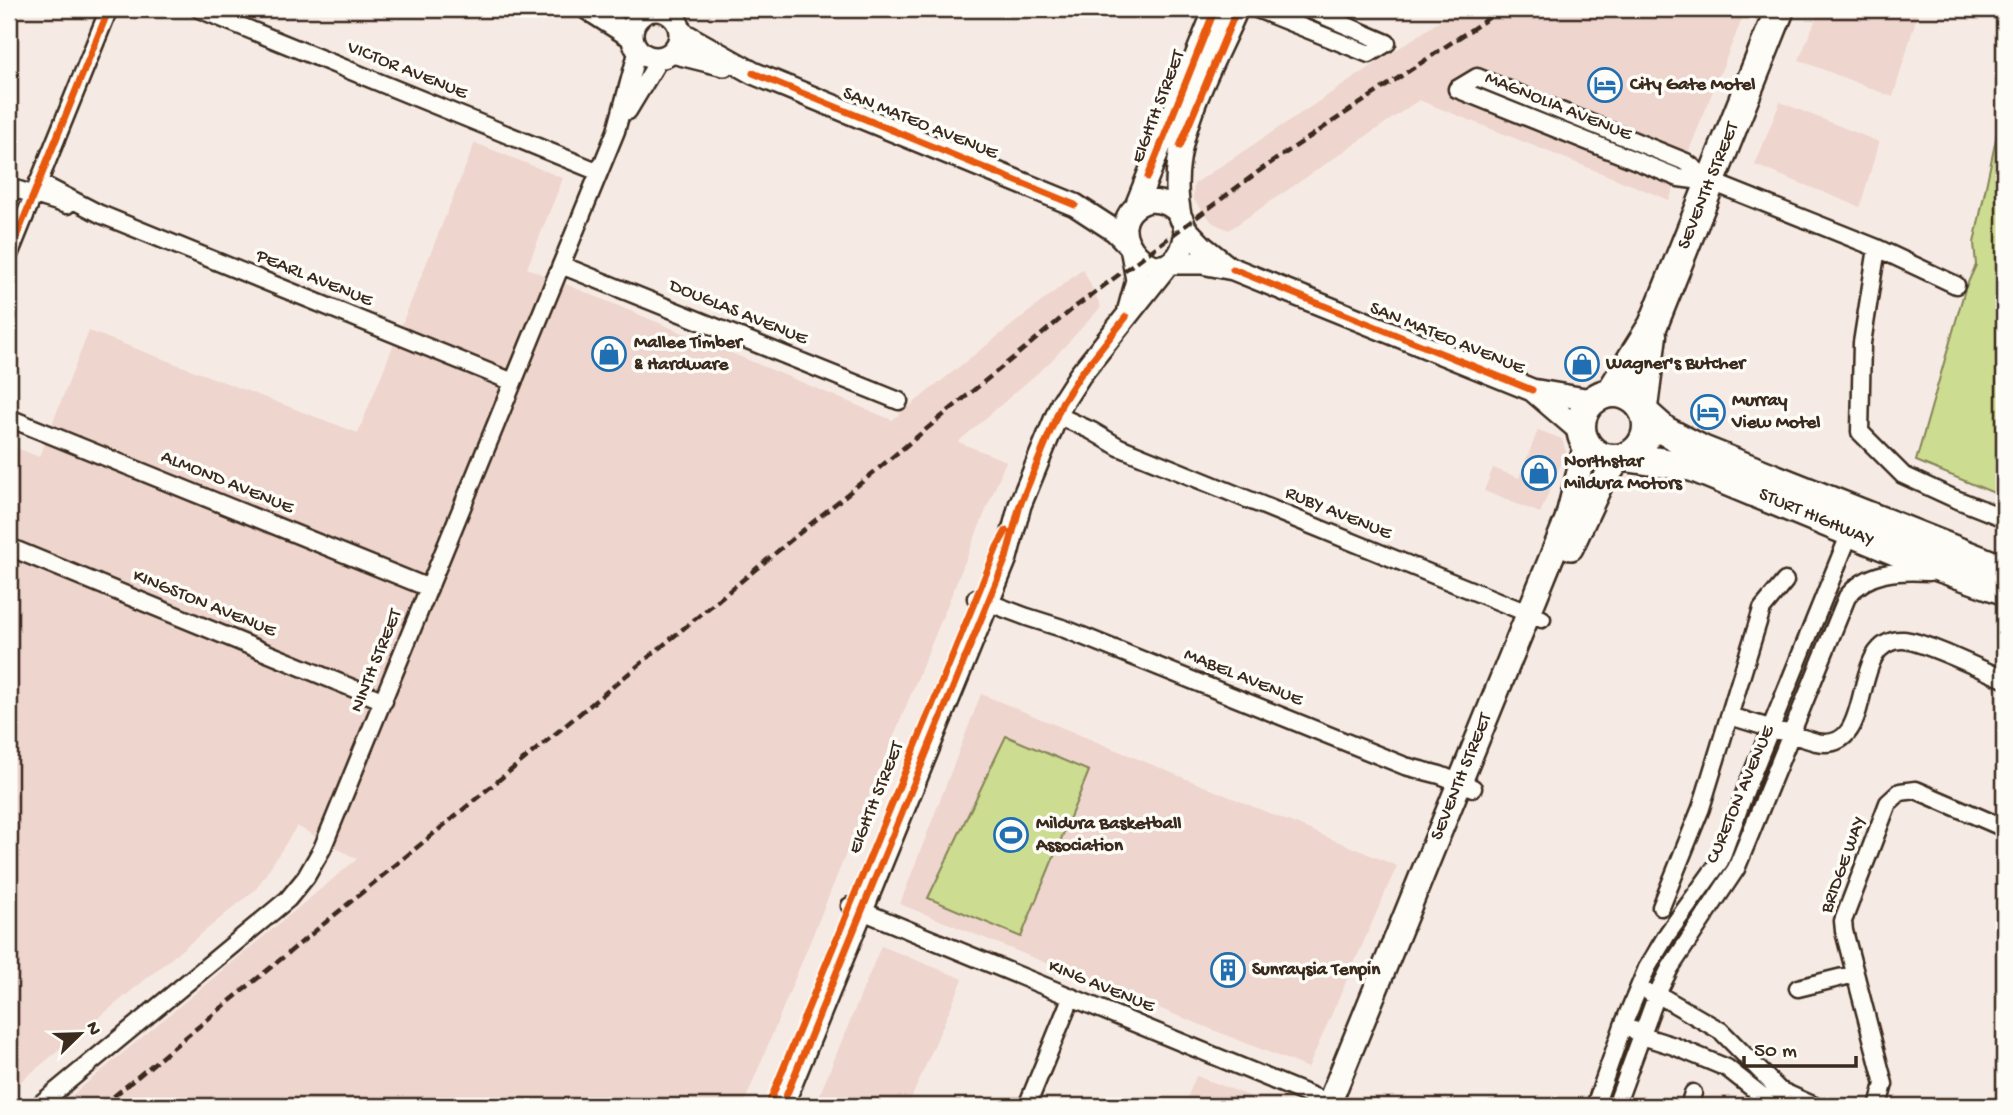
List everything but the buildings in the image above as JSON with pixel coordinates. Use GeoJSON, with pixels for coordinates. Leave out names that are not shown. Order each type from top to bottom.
{"type":"FeatureCollection","features":[{"type":"Feature","properties":{"kind":"highway","name":"SEVENTH STREET"},"geometry":{"type":"LineString","coordinates":[[1601,396],[1653,325],[1780,9]]}},
{"type":"Feature","properties":{"kind":"highway","name":"SEVENTH STREET"},"geometry":{"type":"LineString","coordinates":[[1645,411],[1653,325]]}},
{"type":"Feature","properties":{"kind":"highway"},"geometry":{"type":"LineString","coordinates":[[1625,394],[1645,411],[1645,438],[1637,450],[1623,458],[1598,456],[1583,438],[1581,421],[1584,409],[1601,396],[1625,394]]}},
{"type":"Feature","properties":{"kind":"highway","name":"STURT HIGHWAY"},"geometry":{"type":"LineString","coordinates":[[1645,411],[1676,438],[1702,450],[2004,570]]}},
{"type":"Feature","properties":{"kind":"highway","name":"STURT HIGHWAY"},"geometry":{"type":"LineString","coordinates":[[1623,458],[1667,461],[1693,467],[1850,533],[1952,573],[2004,590]]}},
{"type":"Feature","properties":{"kind":"main road","name":"SEVENTH STREET"},"geometry":{"type":"LineString","coordinates":[[1334,1105],[1535,616],[1567,519],[1583,438]]}},
{"type":"Feature","properties":{"kind":"main road","name":"SEVENTH STREET"},"geometry":{"type":"LineString","coordinates":[[1535,616],[1601,484],[1623,458]]}},
{"type":"Feature","properties":{"kind":"street"},"geometry":{"type":"LineString","coordinates":[[9,255],[109,9]]}},
{"type":"Feature","properties":{"kind":"street","name":"VICTOR AVENUE"},"geometry":{"type":"LineString","coordinates":[[199,9],[599,172]]}},
{"type":"Feature","properties":{"kind":"street"},"geometry":{"type":"LineString","coordinates":[[588,9],[635,43],[644,54],[666,55],[676,47],[678,20],[663,11],[612,9]]}},
{"type":"Feature","properties":{"kind":"street","name":"EIGHTH STREET"},"geometry":{"type":"LineString","coordinates":[[1182,223],[1176,187],[1184,107],[1215,9]]}},
{"type":"Feature","properties":{"kind":"street","name":"EIGHTH STREET"},"geometry":{"type":"LineString","coordinates":[[1135,207],[1184,107],[1237,9]]}},
{"type":"Feature","properties":{"kind":"street"},"geometry":{"type":"LineString","coordinates":[[1257,9],[1370,54],[1386,43],[1309,9],[1302,26]]}},
{"type":"Feature","properties":{"kind":"street"},"geometry":{"type":"LineString","coordinates":[[635,43],[633,29],[646,12]]}},
{"type":"Feature","properties":{"kind":"street","name":"SAN MATEO AVENUE"},"geometry":{"type":"LineString","coordinates":[[678,20],[753,73]]}},
{"type":"Feature","properties":{"kind":"street"},"geometry":{"type":"LineString","coordinates":[[1345,44],[1352,27]]}},
{"type":"Feature","properties":{"kind":"street","name":"NINTH STREET"},"geometry":{"type":"LineString","coordinates":[[38,1106],[289,899],[322,849],[616,131],[635,43]]}},
{"type":"Feature","properties":{"kind":"street","name":"NINTH STREET"},"geometry":{"type":"LineString","coordinates":[[616,131],[666,55]]}},
{"type":"Feature","properties":{"kind":"street","name":"SAN MATEO AVENUE"},"geometry":{"type":"LineString","coordinates":[[666,55],[753,73],[1075,205],[1115,232],[1130,246]]}},
{"type":"Feature","properties":{"kind":"street","name":"MAGNOLIA AVENUE"},"geometry":{"type":"LineString","coordinates":[[1712,182],[1686,162],[1477,77],[1457,89],[1679,178],[1712,182],[1877,248],[1956,285]]}},
{"type":"Feature","properties":{"kind":"street"},"geometry":{"type":"LineString","coordinates":[[1557,129],[1564,112]]}},
{"type":"Feature","properties":{"kind":"street","name":"PEARL AVENUE"},"geometry":{"type":"LineString","coordinates":[[9,187],[100,214],[513,382]]}},
{"type":"Feature","properties":{"kind":"street","name":"PEARL AVENUE"},"geometry":{"type":"LineString","coordinates":[[9,197],[34,194]]}},
{"type":"Feature","properties":{"kind":"street"},"geometry":{"type":"LineString","coordinates":[[1150,201],[1170,207],[1182,223],[1183,249],[1178,258],[1157,265],[1147,262],[1130,246],[1125,229],[1128,215],[1135,207],[1150,201]]}},
{"type":"Feature","properties":{"kind":"street","name":"SAN MATEO AVENUE"},"geometry":{"type":"LineString","coordinates":[[1075,205],[1106,209],[1135,207]]}},
{"type":"Feature","properties":{"kind":"street","name":"SAN MATEO AVENUE"},"geometry":{"type":"LineString","coordinates":[[1182,223],[1203,247],[1233,269]]}},
{"type":"Feature","properties":{"kind":"street","name":"EIGHTH STREET"},"geometry":{"type":"LineString","coordinates":[[1126,317],[1137,280],[1130,246]]}},
{"type":"Feature","properties":{"kind":"street"},"geometry":{"type":"LineString","coordinates":[[1877,248],[1862,344],[1860,432],[1903,475],[2004,518]]}},
{"type":"Feature","properties":{"kind":"street","name":"EIGHTH STREET"},"geometry":{"type":"LineString","coordinates":[[768,1106],[855,908],[984,595],[997,547],[1020,505],[1055,420],[1075,383],[1169,263]]}},
{"type":"Feature","properties":{"kind":"street","name":"SAN MATEO AVENUE"},"geometry":{"type":"LineString","coordinates":[[1169,263],[1202,263],[1233,269],[1532,390],[1601,396]]}},
{"type":"Feature","properties":{"kind":"street","name":"DOUGLAS AVENUE"},"geometry":{"type":"LineString","coordinates":[[561,265],[899,401]]}},
{"type":"Feature","properties":{"kind":"street","name":"SAN MATEO AVENUE"},"geometry":{"type":"LineString","coordinates":[[1532,390],[1583,438]]}},
{"type":"Feature","properties":{"kind":"street","name":"ALMOND AVENUE"},"geometry":{"type":"LineString","coordinates":[[9,418],[429,588]]}},
{"type":"Feature","properties":{"kind":"street","name":"RUBY AVENUE"},"geometry":{"type":"LineString","coordinates":[[1055,420],[1089,439],[1119,447],[1535,616]]}},
{"type":"Feature","properties":{"kind":"street"},"geometry":{"type":"LineString","coordinates":[[1850,533],[1866,527],[1889,525]]}},
{"type":"Feature","properties":{"kind":"street","name":"CURETON AVENUE"},"geometry":{"type":"LineString","coordinates":[[1595,1106],[1637,991],[1661,944],[1720,861],[1850,533]]}},
{"type":"Feature","properties":{"kind":"street","name":"KINGSTON AVENUE"},"geometry":{"type":"LineString","coordinates":[[9,547],[384,701]]}},
{"type":"Feature","properties":{"kind":"street","name":"CURETON AVENUE"},"geometry":{"type":"LineString","coordinates":[[1616,1106],[1657,994],[1677,955],[1736,869],[1838,617],[1854,589],[1869,579],[1895,572],[1952,573]]}},
{"type":"Feature","properties":{"kind":"street","name":"CURETON AVENUE"},"geometry":{"type":"LineString","coordinates":[[1661,907],[1701,808],[1762,609],[1785,581]]}},
{"type":"Feature","properties":{"kind":"street","name":"MABEL AVENUE"},"geometry":{"type":"LineString","coordinates":[[984,595],[1029,608],[1065,629],[1405,766],[1418,775],[1465,790]]}},
{"type":"Feature","properties":{"kind":"street"},"geometry":{"type":"LineString","coordinates":[[1730,716],[1823,743],[1838,741],[1852,724],[1877,652],[1891,641],[1909,641],[2004,679]]}},
{"type":"Feature","properties":{"kind":"street","name":"BRIDGE WAY"},"geometry":{"type":"LineString","coordinates":[[1878,1106],[1884,1084],[1844,931],[1844,917],[1888,803],[1893,796],[1908,789],[1916,790],[2004,828]]}},
{"type":"Feature","properties":{"kind":"street","name":"EIGHTH STREET"},"geometry":{"type":"LineString","coordinates":[[782,1106],[855,908]]}},
{"type":"Feature","properties":{"kind":"street","name":"KING AVENUE"},"geometry":{"type":"LineString","coordinates":[[855,908],[1334,1105]]}},
{"type":"Feature","properties":{"kind":"street"},"geometry":{"type":"LineString","coordinates":[[1798,988],[1855,974]]}},
{"type":"Feature","properties":{"kind":"street"},"geometry":{"type":"LineString","coordinates":[[1637,991],[1657,994],[1721,1031],[1779,1090],[1815,1106]]}},
{"type":"Feature","properties":{"kind":"street"},"geometry":{"type":"LineString","coordinates":[[1027,1106],[1071,998]]}},
{"type":"Feature","properties":{"kind":"street"},"geometry":{"type":"LineString","coordinates":[[1624,1023],[1642,1036],[1727,1068],[1761,1095],[1783,1106]]}},
{"type":"Feature","properties":{"kind":"shaded area"},"geometry":{"type":"Polygon","coordinates":[[[1458,9],[1746,9],[1669,200],[1419,100],[1229,230],[1213,223],[1193,199],[1194,184],[1458,9]]]}},
{"type":"Feature","properties":{"kind":"shaded area"},"geometry":{"type":"Polygon","coordinates":[[[1820,9],[1919,9],[1893,97],[1799,60],[1820,9]]]}},
{"type":"Feature","properties":{"kind":"shaded area"},"geometry":{"type":"Polygon","coordinates":[[[1780,102],[1879,142],[1860,207],[1755,165],[1780,102]]]}},
{"type":"Feature","properties":{"kind":"shaded area"},"geometry":{"type":"Polygon","coordinates":[[[475,143],[563,178],[527,268],[892,420],[1083,269],[1101,307],[1049,363],[958,442],[1006,461],[743,1106],[59,1106],[357,859],[297,826],[256,889],[9,1091],[9,445],[39,457],[89,331],[358,433],[475,143]]]}},
{"type":"Feature","properties":{"kind":"shaded area","name":"Northstar Mildura Motors"},"geometry":{"type":"Polygon","coordinates":[[[1538,430],[1562,439],[1566,452],[1540,513],[1484,491],[1493,468],[1519,478],[1538,430]]]}},
{"type":"Feature","properties":{"kind":"shaded area"},"geometry":{"type":"Polygon","coordinates":[[[981,694],[1397,866],[1308,1068],[900,904],[981,694]]]}},
{"type":"Feature","properties":{"kind":"shaded area"},"geometry":{"type":"Polygon","coordinates":[[[881,946],[963,979],[908,1106],[815,1106],[881,946]]]}},
{"type":"Feature","properties":{"kind":"shaded area"},"geometry":{"type":"Polygon","coordinates":[[[1196,1076],[1277,1106],[1184,1106],[1196,1076]]]}},
{"type":"Feature","properties":{"kind":"green space"},"geometry":{"type":"Polygon","coordinates":[[[2004,101],[2004,497],[1916,461],[1965,289],[1976,265],[1974,243],[2004,101]]]}},
{"type":"Feature","properties":{"kind":"green space","name":"Mildura Basketball Association"},"geometry":{"type":"Polygon","coordinates":[[[1006,736],[1089,771],[1021,937],[928,898],[1006,736]]]}},
{"type":"Feature","properties":{"kind":"railway"},"geometry":{"type":"LineString","coordinates":[[102,1106],[1075,307],[1266,166],[1502,9]]}},
{"type":"Feature","properties":{"kind":"cycle path"},"geometry":{"type":"LineString","coordinates":[[9,255],[109,9]]}},
{"type":"Feature","properties":{"kind":"cycle path"},"geometry":{"type":"LineString","coordinates":[[1148,177],[1215,9]]}},
{"type":"Feature","properties":{"kind":"cycle path"},"geometry":{"type":"LineString","coordinates":[[1180,146],[1237,9]]}},
{"type":"Feature","properties":{"kind":"cycle path"},"geometry":{"type":"LineString","coordinates":[[753,73],[1075,205]]}},
{"type":"Feature","properties":{"kind":"cycle path"},"geometry":{"type":"LineString","coordinates":[[1233,269],[1532,390]]}},
{"type":"Feature","properties":{"kind":"cycle path"},"geometry":{"type":"LineString","coordinates":[[782,1106],[1006,558],[1020,505],[1062,403],[1080,375],[1126,317]]}},
{"type":"Feature","properties":{"kind":"cycle path"},"geometry":{"type":"LineString","coordinates":[[768,1106],[997,547],[1006,531]]}},
{"type":"Feature","properties":{"kind":"place","name":"City Gate Motel"},"geometry":{"type":"Point","coordinates":[1605,85]}},
{"type":"Feature","properties":{"kind":"place","name":"Mallee Timber & Hardware"},"geometry":{"type":"Point","coordinates":[609,354]}},
{"type":"Feature","properties":{"kind":"place","name":"Wagner's Butcher"},"geometry":{"type":"Point","coordinates":[1582,364]}},
{"type":"Feature","properties":{"kind":"place","name":"Murray View Motel"},"geometry":{"type":"Point","coordinates":[1708,412]}},
{"type":"Feature","properties":{"kind":"place","name":"Northstar Mildura Motors"},"geometry":{"type":"Point","coordinates":[1539,473]}},
{"type":"Feature","properties":{"kind":"place","name":"Mildura Basketball Association"},"geometry":{"type":"Point","coordinates":[1011,835]}},
{"type":"Feature","properties":{"kind":"place","name":"Sunraysia Tenpin"},"geometry":{"type":"Point","coordinates":[1228,970]}}]}
